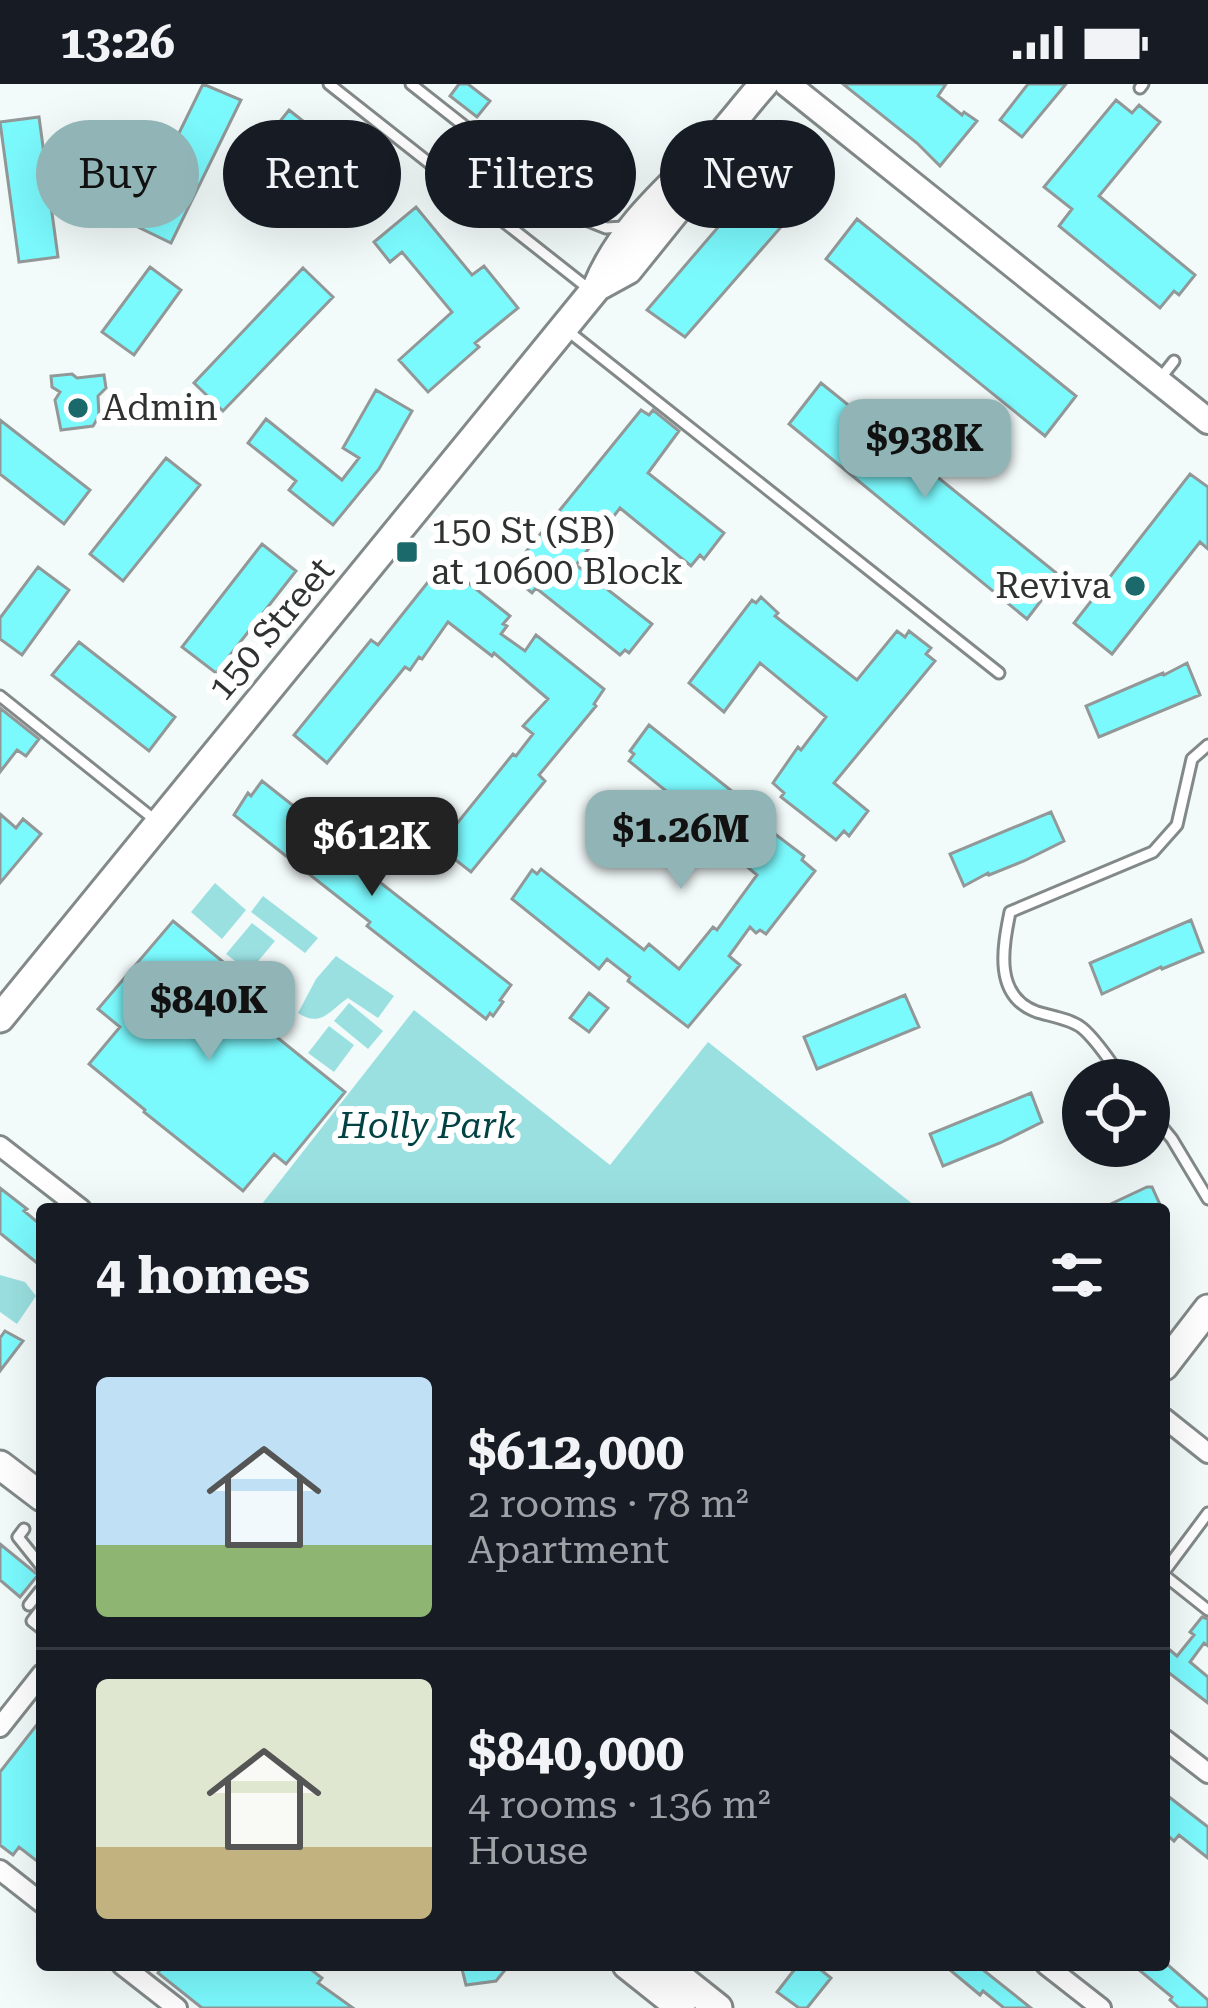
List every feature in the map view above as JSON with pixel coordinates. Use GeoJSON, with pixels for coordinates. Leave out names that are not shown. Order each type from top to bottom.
{"type":"FeatureCollection","features":[{"type":"Feature","properties":{"kind":"main road","name":"150 Street"},"geometry":{"type":"LineString","coordinates":[[733,120],[764,84]]}},
{"type":"Feature","properties":{"kind":"main road","name":"150 Street"},"geometry":{"type":"LineString","coordinates":[[636,225],[660,194]]}},
{"type":"Feature","properties":{"kind":"main road","name":"150 Street"},"geometry":{"type":"LineString","coordinates":[[0,1018],[595,290],[609,257],[633,228]]}},
{"type":"Feature","properties":{"kind":"main road","name":"150 Street"},"geometry":{"type":"LineString","coordinates":[[595,290],[628,270],[662,228]]}},
{"type":"Feature","properties":{"kind":"main road"},"geometry":{"type":"LineString","coordinates":[[1170,1358],[1208,1309]]}},
{"type":"Feature","properties":{"kind":"main road"},"geometry":{"type":"LineString","coordinates":[[0,1465],[36,1492]]}},
{"type":"Feature","properties":{"kind":"main road"},"geometry":{"type":"LineString","coordinates":[[639,1971],[718,2008]]}},
{"type":"Feature","properties":{"kind":"street"},"geometry":{"type":"LineString","coordinates":[[788,84],[1167,371],[1208,421]]}},
{"type":"Feature","properties":{"kind":"street"},"geometry":{"type":"LineString","coordinates":[[0,1145],[73,1203]]}},
{"type":"Feature","properties":{"kind":"street"},"geometry":{"type":"LineString","coordinates":[[1170,1423],[1208,1453]]}},
{"type":"Feature","properties":{"kind":"street"},"geometry":{"type":"LineString","coordinates":[[0,1727],[36,1682]]}},
{"type":"Feature","properties":{"kind":"street"},"geometry":{"type":"LineString","coordinates":[[1170,1743],[1208,1773]]}},
{"type":"Feature","properties":{"kind":"street"},"geometry":{"type":"LineString","coordinates":[[0,1870],[36,1898]]}},
{"type":"Feature","properties":{"kind":"street"},"geometry":{"type":"LineString","coordinates":[[130,1971],[177,2008]]}},
{"type":"Feature","properties":{"kind":"street"},"geometry":{"type":"LineString","coordinates":[[1054,1971],[1100,2008]]}},
{"type":"Feature","properties":{"kind":"lane"},"geometry":{"type":"LineString","coordinates":[[329,84],[595,290]]}},
{"type":"Feature","properties":{"kind":"lane"},"geometry":{"type":"LineString","coordinates":[[411,84],[456,120]]}},
{"type":"Feature","properties":{"kind":"lane"},"geometry":{"type":"LineString","coordinates":[[564,328],[999,673]]}},
{"type":"Feature","properties":{"kind":"lane"},"geometry":{"type":"LineString","coordinates":[[0,696],[158,823]]}},
{"type":"Feature","properties":{"kind":"lane"},"geometry":{"type":"LineString","coordinates":[[1107,1059],[1080,1026],[1029,1009],[1019,1001],[1003,976],[1010,912],[1154,853],[1177,825],[1192,759],[1208,745]]}},
{"type":"Feature","properties":{"kind":"lane"},"geometry":{"type":"LineString","coordinates":[[1170,1137],[1208,1199]]}},
{"type":"Feature","properties":{"kind":"lane"},"geometry":{"type":"LineString","coordinates":[[1195,1178],[1208,1184]]}},
{"type":"Feature","properties":{"kind":"lane"},"geometry":{"type":"LineString","coordinates":[[1170,1566],[1208,1513]]}},
{"type":"Feature","properties":{"kind":"lane"},"geometry":{"type":"LineString","coordinates":[[24,1528],[18,1538],[36,1560]]}},
{"type":"Feature","properties":{"kind":"lane"},"geometry":{"type":"LineString","coordinates":[[1170,1579],[1208,1610]]}},
{"type":"Feature","properties":{"kind":"lane"},"geometry":{"type":"LineString","coordinates":[[29,1605],[36,1596]]}},
{"type":"Feature","properties":{"kind":"green space"},"geometry":{"type":"Polygon","coordinates":[[[215,883],[246,910],[222,939],[191,912],[215,883]]]}},
{"type":"Feature","properties":{"kind":"green space"},"geometry":{"type":"Polygon","coordinates":[[[263,896],[318,938],[305,953],[251,912],[263,896]]]}},
{"type":"Feature","properties":{"kind":"green space"},"geometry":{"type":"Polygon","coordinates":[[[252,923],[275,941],[249,972],[226,954],[252,923]]]}},
{"type":"Feature","properties":{"kind":"green space"},"geometry":{"type":"Polygon","coordinates":[[[336,956],[394,996],[378,1018],[348,998],[319,1018],[298,1013],[316,979],[336,956]]]}},
{"type":"Feature","properties":{"kind":"green space"},"geometry":{"type":"Polygon","coordinates":[[[349,1003],[383,1031],[368,1049],[334,1021],[349,1003]]]}},
{"type":"Feature","properties":{"kind":"green space","name":"Holly Park"},"geometry":{"type":"Polygon","coordinates":[[[414,1010],[610,1165],[708,1042],[911,1203],[263,1203],[414,1010]]]}},
{"type":"Feature","properties":{"kind":"green space"},"geometry":{"type":"Polygon","coordinates":[[[329,1026],[354,1045],[334,1072],[308,1053],[329,1026]]]}},
{"type":"Feature","properties":{"kind":"green space"},"geometry":{"type":"Polygon","coordinates":[[[0,1275],[25,1282],[36,1296],[17,1324],[0,1312],[0,1275]]]}},
{"type":"Feature","properties":{"kind":"building"},"geometry":{"type":"Polygon","coordinates":[[[203,84],[241,100],[231,120],[223,120],[223,137],[199,186],[199,120],[185,120],[203,84]]]}},
{"type":"Feature","properties":{"kind":"building"},"geometry":{"type":"Polygon","coordinates":[[[459,84],[468,84],[490,101],[477,117],[450,96],[459,84]]]}},
{"type":"Feature","properties":{"kind":"building"},"geometry":{"type":"Polygon","coordinates":[[[843,84],[946,84],[938,96],[977,121],[940,166],[843,84]]]}},
{"type":"Feature","properties":{"kind":"building"},"geometry":{"type":"Polygon","coordinates":[[[1028,84],[1066,84],[1022,137],[1000,120],[1028,84]]]}},
{"type":"Feature","properties":{"kind":"building"},"geometry":{"type":"Polygon","coordinates":[[[1116,100],[1132,113],[1139,105],[1160,122],[1099,196],[1195,275],[1160,308],[1059,226],[1072,209],[1044,187],[1116,100]]]}},
{"type":"Feature","properties":{"kind":"building"},"geometry":{"type":"Polygon","coordinates":[[[289,110],[302,120],[281,120],[289,110]]]}},
{"type":"Feature","properties":{"kind":"building"},"geometry":{"type":"Polygon","coordinates":[[[39,117],[36,228],[54,228],[58,257],[19,262],[0,122],[39,117]]]}},
{"type":"Feature","properties":{"kind":"building"},"geometry":{"type":"Polygon","coordinates":[[[416,207],[425,218],[425,228],[433,228],[472,275],[484,266],[518,308],[475,343],[479,347],[428,392],[399,360],[452,312],[402,252],[390,262],[374,242],[391,228],[401,228],[401,220],[416,207]]]}},
{"type":"Feature","properties":{"kind":"building"},"geometry":{"type":"Polygon","coordinates":[[[857,219],[1076,396],[1045,436],[826,259],[857,219]]]}},
{"type":"Feature","properties":{"kind":"building"},"geometry":{"type":"Polygon","coordinates":[[[140,228],[178,228],[171,243],[140,228]]]}},
{"type":"Feature","properties":{"kind":"building"},"geometry":{"type":"Polygon","coordinates":[[[717,228],[780,228],[685,337],[647,310],[717,228]]]}},
{"type":"Feature","properties":{"kind":"building"},"geometry":{"type":"Polygon","coordinates":[[[150,267],[181,290],[134,355],[102,332],[150,267]]]}},
{"type":"Feature","properties":{"kind":"building"},"geometry":{"type":"Polygon","coordinates":[[[303,268],[333,297],[223,411],[194,383],[303,268]]]}},
{"type":"Feature","properties":{"kind":"building","name":"Admin"},"geometry":{"type":"Polygon","coordinates":[[[72,374],[77,378],[104,375],[106,388],[98,396],[99,416],[93,426],[61,430],[55,400],[60,392],[52,387],[51,376],[72,374]]]}},
{"type":"Feature","properties":{"kind":"building"},"geometry":{"type":"Polygon","coordinates":[[[821,383],[1060,576],[1027,619],[789,424],[821,383]]]}},
{"type":"Feature","properties":{"kind":"building"},"geometry":{"type":"Polygon","coordinates":[[[376,390],[412,411],[379,469],[333,525],[289,490],[296,481],[248,443],[266,419],[342,480],[359,458],[343,448],[376,390]]]}},
{"type":"Feature","properties":{"kind":"building"},"geometry":{"type":"Polygon","coordinates":[[[641,410],[649,415],[653,410],[679,431],[648,473],[724,533],[704,559],[700,555],[691,566],[620,508],[576,565],[652,624],[629,653],[625,650],[620,655],[536,588],[532,593],[516,580],[520,575],[512,569],[641,410]]]}},
{"type":"Feature","properties":{"kind":"building"},"geometry":{"type":"Polygon","coordinates":[[[0,420],[90,490],[64,524],[0,474],[0,420]]]}},
{"type":"Feature","properties":{"kind":"building"},"geometry":{"type":"Polygon","coordinates":[[[166,458],[200,485],[123,581],[90,554],[166,458]]]}},
{"type":"Feature","properties":{"kind":"building","name":"Reviva"},"geometry":{"type":"Polygon","coordinates":[[[1190,474],[1208,487],[1208,549],[1200,542],[1112,654],[1074,623],[1190,474]]]}},
{"type":"Feature","properties":{"kind":"building"},"geometry":{"type":"Polygon","coordinates":[[[262,544],[296,571],[216,673],[182,647],[262,544]]]}},
{"type":"Feature","properties":{"kind":"building"},"geometry":{"type":"Polygon","coordinates":[[[447,566],[510,616],[501,634],[525,651],[536,635],[604,689],[596,706],[539,775],[545,781],[471,872],[443,850],[446,844],[442,842],[533,734],[523,726],[548,699],[494,653],[492,656],[448,622],[422,659],[410,670],[405,667],[327,763],[294,735],[371,640],[378,645],[432,577],[437,580],[447,566]]]}},
{"type":"Feature","properties":{"kind":"building"},"geometry":{"type":"Polygon","coordinates":[[[38,567],[69,590],[22,655],[0,639],[0,618],[38,567]]]}},
{"type":"Feature","properties":{"kind":"building"},"geometry":{"type":"Polygon","coordinates":[[[761,597],[778,613],[775,616],[857,680],[897,631],[905,637],[909,631],[931,648],[926,654],[935,661],[834,783],[868,811],[849,836],[844,831],[836,840],[781,797],[784,793],[773,783],[826,717],[760,663],[724,712],[689,683],[752,600],[756,603],[761,597]]]}},
{"type":"Feature","properties":{"kind":"building"},"geometry":{"type":"Polygon","coordinates":[[[79,642],[175,717],[149,751],[52,675],[79,642]]]}},
{"type":"Feature","properties":{"kind":"building"},"geometry":{"type":"Polygon","coordinates":[[[1187,663],[1200,695],[1099,737],[1086,706],[1187,663]]]}},
{"type":"Feature","properties":{"kind":"building"},"geometry":{"type":"Polygon","coordinates":[[[0,708],[39,739],[26,756],[17,750],[0,772],[0,708]]]}},
{"type":"Feature","properties":{"kind":"building"},"geometry":{"type":"Polygon","coordinates":[[[649,725],[738,796],[733,802],[804,856],[802,860],[815,871],[766,934],[750,927],[729,956],[740,965],[688,1027],[607,959],[599,969],[512,899],[532,870],[537,874],[541,869],[644,950],[649,944],[679,969],[713,927],[717,930],[757,875],[727,850],[735,838],[715,823],[712,828],[629,761],[634,754],[630,751],[649,725]]]}},
{"type":"Feature","properties":{"kind":"building"},"geometry":{"type":"Polygon","coordinates":[[[262,781],[381,875],[377,880],[511,985],[493,1016],[490,1013],[486,1019],[234,815],[262,781]]]}},
{"type":"Feature","properties":{"kind":"building"},"geometry":{"type":"Polygon","coordinates":[[[1051,812],[1064,841],[964,886],[950,854],[1051,812]]]}},
{"type":"Feature","properties":{"kind":"building"},"geometry":{"type":"Polygon","coordinates":[[[0,814],[16,828],[23,819],[41,834],[0,883],[0,814]]]}},
{"type":"Feature","properties":{"kind":"building"},"geometry":{"type":"Polygon","coordinates":[[[1191,920],[1203,952],[1102,994],[1090,963],[1191,920]]]}},
{"type":"Feature","properties":{"kind":"building"},"geometry":{"type":"Polygon","coordinates":[[[173,921],[227,965],[212,985],[345,1092],[286,1164],[274,1154],[243,1191],[89,1064],[120,1027],[98,1009],[173,921]]]}},
{"type":"Feature","properties":{"kind":"building"},"geometry":{"type":"Polygon","coordinates":[[[589,993],[608,1008],[589,1032],[570,1018],[589,993]]]}},
{"type":"Feature","properties":{"kind":"building"},"geometry":{"type":"Polygon","coordinates":[[[905,995],[919,1027],[817,1069],[804,1037],[905,995]]]}},
{"type":"Feature","properties":{"kind":"building"},"geometry":{"type":"Polygon","coordinates":[[[1031,1093],[1042,1122],[943,1166],[930,1134],[1031,1093]]]}},
{"type":"Feature","properties":{"kind":"building"},"geometry":{"type":"Polygon","coordinates":[[[1152,1187],[1159,1203],[1113,1203],[1152,1187]]]}},
{"type":"Feature","properties":{"kind":"building"},"geometry":{"type":"Polygon","coordinates":[[[0,1188],[36,1221],[36,1262],[0,1233],[0,1188]]]}},
{"type":"Feature","properties":{"kind":"building"},"geometry":{"type":"Polygon","coordinates":[[[5,1331],[23,1341],[0,1371],[0,1338],[5,1331]]]}},
{"type":"Feature","properties":{"kind":"building"},"geometry":{"type":"Polygon","coordinates":[[[0,1544],[36,1573],[20,1597],[0,1580],[0,1544]]]}},
{"type":"Feature","properties":{"kind":"building"},"geometry":{"type":"Polygon","coordinates":[[[1202,1617],[1208,1619],[1208,1646],[1204,1643],[1190,1662],[1208,1677],[1208,1703],[1170,1674],[1170,1650],[1177,1656],[1194,1635],[1190,1632],[1202,1617]]]}},
{"type":"Feature","properties":{"kind":"building"},"geometry":{"type":"Polygon","coordinates":[[[36,1726],[36,1860],[19,1847],[13,1855],[0,1845],[0,1772],[36,1726]]]}},
{"type":"Feature","properties":{"kind":"building"},"geometry":{"type":"Polygon","coordinates":[[[1170,1798],[1208,1827],[1208,1858],[1179,1835],[1174,1841],[1170,1837],[1170,1798]]]}},
{"type":"Feature","properties":{"kind":"building"},"geometry":{"type":"Polygon","coordinates":[[[1170,1967],[1208,2000],[1208,2008],[1179,2008],[1140,1971],[1170,1971],[1170,1967]]]}},
{"type":"Feature","properties":{"kind":"building"},"geometry":{"type":"Polygon","coordinates":[[[313,1971],[322,1978],[318,1983],[353,2008],[202,2008],[158,1973],[313,1971]]]}},
{"type":"Feature","properties":{"kind":"building"},"geometry":{"type":"Polygon","coordinates":[[[462,1971],[504,1971],[496,1981],[466,1985],[462,1971]]]}},
{"type":"Feature","properties":{"kind":"building"},"geometry":{"type":"Polygon","coordinates":[[[793,1971],[822,1971],[831,1978],[807,2008],[799,2008],[777,1992],[793,1971]]]}},
{"type":"Feature","properties":{"kind":"building"},"geometry":{"type":"Polygon","coordinates":[[[951,1971],[985,1971],[1031,2008],[1004,2008],[983,1991],[980,1995],[951,1971]]]}},
{"type":"Feature","properties":{"kind":"place","name":"Admin"},"geometry":{"type":"Point","coordinates":[78,408]}},
{"type":"Feature","properties":{"kind":"place","name":"150 St (SB) at 10600 Block"},"geometry":{"type":"Point","coordinates":[407,552]}},
{"type":"Feature","properties":{"kind":"place","name":"Reviva"},"geometry":{"type":"Point","coordinates":[1135,586]}}]}
